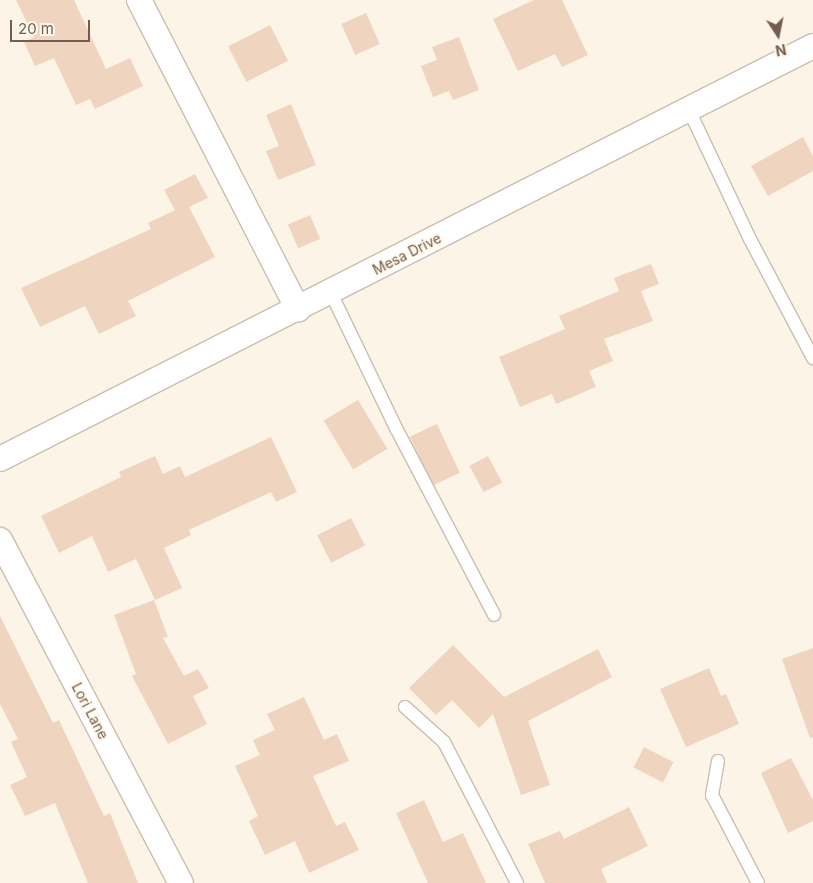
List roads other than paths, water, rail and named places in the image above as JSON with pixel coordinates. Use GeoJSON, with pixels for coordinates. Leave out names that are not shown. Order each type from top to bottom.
{"type":"FeatureCollection","features":[{"type":"Feature","properties":{"kind":"street"},"geometry":{"type":"LineString","coordinates":[[139,0],[298,310]]}},
{"type":"Feature","properties":{"kind":"street","name":"Mesa Drive"},"geometry":{"type":"LineString","coordinates":[[0,459],[298,310],[813,46]]}},
{"type":"Feature","properties":{"kind":"street","name":"Lori Lane"},"geometry":{"type":"LineString","coordinates":[[0,540],[181,883]]}},
{"type":"Feature","properties":{"kind":"lane"},"geometry":{"type":"LineString","coordinates":[[689,110],[750,239],[813,358]]}},
{"type":"Feature","properties":{"kind":"lane"},"geometry":{"type":"LineString","coordinates":[[331,293],[396,428],[494,615]]}},
{"type":"Feature","properties":{"kind":"lane"},"geometry":{"type":"LineString","coordinates":[[405,707],[444,742],[517,883]]}},
{"type":"Feature","properties":{"kind":"lane"},"geometry":{"type":"LineString","coordinates":[[718,761],[712,795],[758,883]]}}]}
